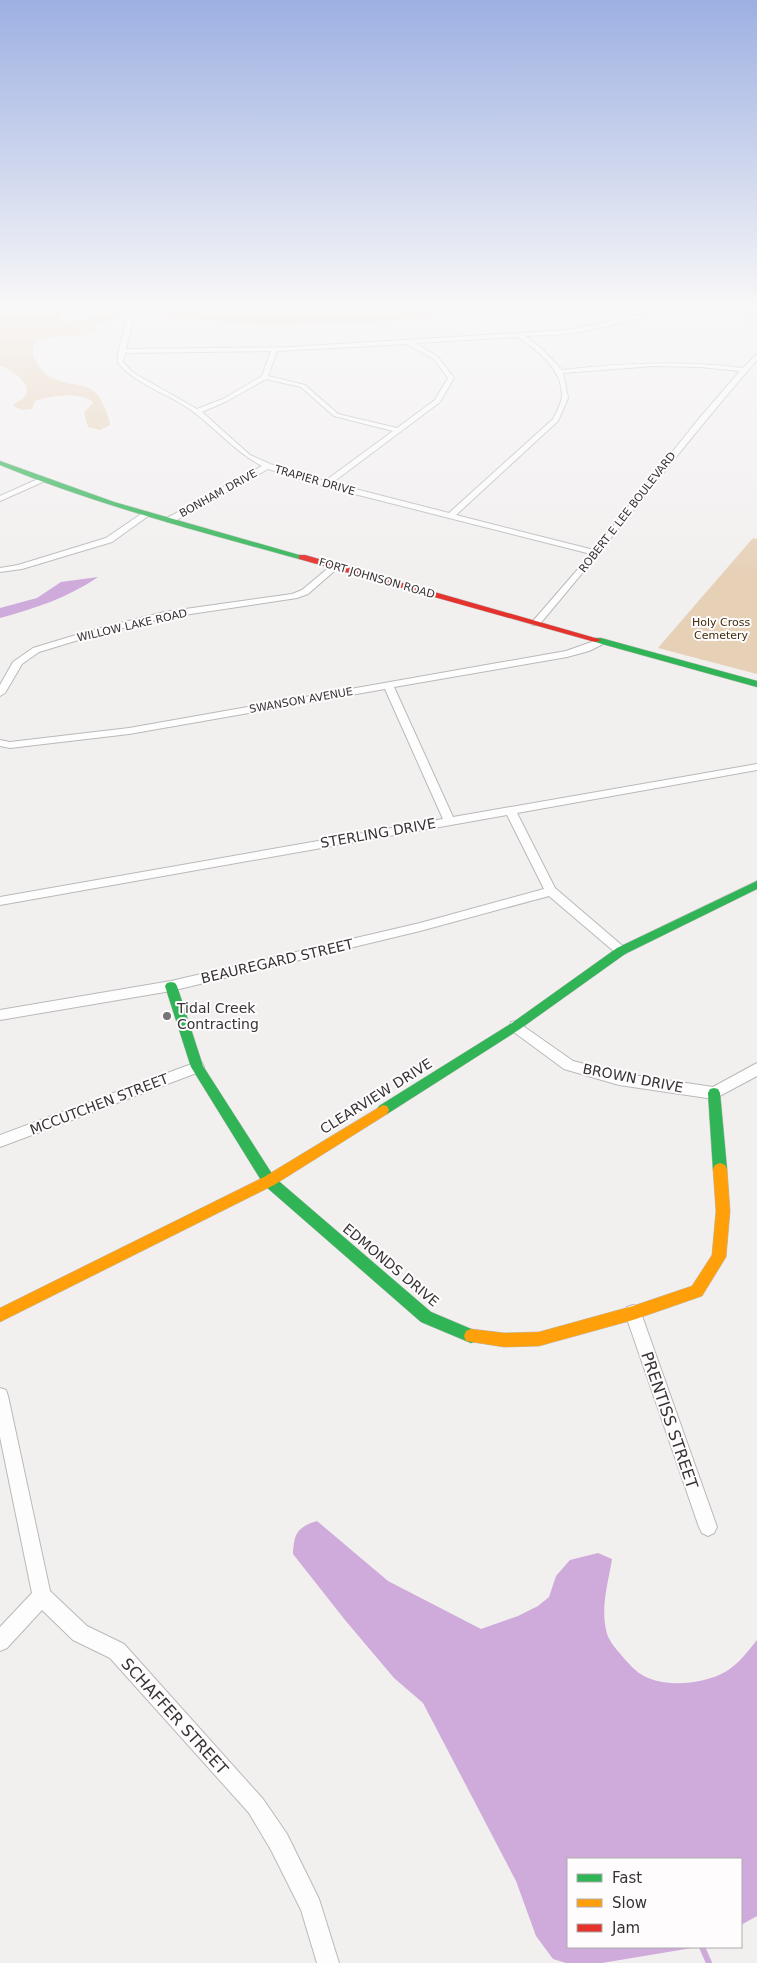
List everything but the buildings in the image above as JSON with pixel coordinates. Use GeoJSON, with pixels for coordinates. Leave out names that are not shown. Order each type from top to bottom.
{"type":"FeatureCollection","features":[{"type":"Feature","properties":{"kind":"street","name":"TRAPIER DRIVE"},"geometry":{"type":"LineString","coordinates":[[170,396],[198,411],[241,451],[267,466],[326,484],[596,553]]}},
{"type":"Feature","properties":{"kind":"street"},"geometry":{"type":"LineString","coordinates":[[198,411],[233,396]]}},
{"type":"Feature","properties":{"kind":"street"},"geometry":{"type":"LineString","coordinates":[[313,396],[336,415],[398,430]]}},
{"type":"Feature","properties":{"kind":"street"},"geometry":{"type":"LineString","coordinates":[[326,484],[438,401],[441,396]]}},
{"type":"Feature","properties":{"kind":"street"},"geometry":{"type":"LineString","coordinates":[[450,516],[556,420],[565,396]]}},
{"type":"Feature","properties":{"kind":"street","name":"ROBERT E LEE BOULEVARD"},"geometry":{"type":"LineString","coordinates":[[536,624],[596,553],[699,422],[723,396]]}},
{"type":"Feature","properties":{"kind":"street","name":"FORT JOHNSON ROAD"},"geometry":{"type":"LineString","coordinates":[[0,463],[41,481],[147,514],[600,642],[757,684]]}},
{"type":"Feature","properties":{"kind":"street","name":"BONHAM DRIVE"},"geometry":{"type":"LineString","coordinates":[[170,520],[267,466]]}},
{"type":"Feature","properties":{"kind":"street"},"geometry":{"type":"LineString","coordinates":[[0,499],[41,481]]}},
{"type":"Feature","properties":{"kind":"street"},"geometry":{"type":"LineString","coordinates":[[0,570],[19,568],[109,540],[147,514]]}},
{"type":"Feature","properties":{"kind":"street","name":"WILLOW LAKE ROAD"},"geometry":{"type":"LineString","coordinates":[[0,693],[18,662],[36,650],[92,633],[164,616],[294,596],[305,592],[336,566]]}},
{"type":"Feature","properties":{"kind":"street","name":"SWANSON AVENUE"},"geometry":{"type":"LineString","coordinates":[[0,743],[10,745],[129,731],[575,652],[600,642]]}},
{"type":"Feature","properties":{"kind":"street"},"geometry":{"type":"LineString","coordinates":[[388,685],[449,820]]}},
{"type":"Feature","properties":{"kind":"street","name":"STERLING DRIVE"},"geometry":{"type":"LineString","coordinates":[[0,901],[757,767]]}},
{"type":"Feature","properties":{"kind":"street"},"geometry":{"type":"LineString","coordinates":[[511,811],[551,892],[622,952]]}},
{"type":"Feature","properties":{"kind":"street","name":"CLEARVIEW DRIVE"},"geometry":{"type":"LineString","coordinates":[[0,1315],[269,1181],[516,1026],[622,952],[757,885]]}},
{"type":"Feature","properties":{"kind":"street","name":"BEAUREGARD STREET"},"geometry":{"type":"LineString","coordinates":[[0,1015],[171,986],[420,927],[551,892]]}},
{"type":"Feature","properties":{"kind":"street","name":"EDMONDS DRIVE"},"geometry":{"type":"LineString","coordinates":[[171,986],[197,1067],[269,1181],[426,1317],[468,1336],[504,1340],[539,1339],[633,1313],[697,1291],[719,1257],[722,1237],[723,1211],[714,1093]]}},
{"type":"Feature","properties":{"kind":"street","name":"BROWN DRIVE"},"geometry":{"type":"LineString","coordinates":[[516,1026],[569,1065],[619,1078],[714,1093]]}},
{"type":"Feature","properties":{"kind":"street","name":"MCCUTCHEN STREET"},"geometry":{"type":"LineString","coordinates":[[0,1141],[197,1067]]}},
{"type":"Feature","properties":{"kind":"street"},"geometry":{"type":"LineString","coordinates":[[714,1093],[757,1069]]}},
{"type":"Feature","properties":{"kind":"street","name":"PRENTISS STREET"},"geometry":{"type":"LineString","coordinates":[[633,1313],[708,1527]]}},
{"type":"Feature","properties":{"kind":"street"},"geometry":{"type":"LineString","coordinates":[[0,1396],[42,1596],[0,1641]]}},
{"type":"Feature","properties":{"kind":"street","name":"SCHAFFER STREET"},"geometry":{"type":"LineString","coordinates":[[42,1596],[80,1634],[117,1651],[256,1806],[279,1842],[311,1908],[328,1963]]}},
{"type":"Feature","properties":{"kind":"green space"},"geometry":{"type":"Polygon","coordinates":[[[25,396],[98,396],[105,408],[110,425],[100,430],[88,427],[84,412],[93,403],[89,399],[75,396],[57,396],[35,401],[32,409],[22,410],[13,406],[25,396]]]}},
{"type":"Feature","properties":{"kind":"green space","name":"Holy Cross Cemetery"},"geometry":{"type":"Polygon","coordinates":[[[753,538],[757,539],[757,674],[658,648],[753,538]]]}},
{"type":"Feature","properties":{"kind":"shaded area"},"geometry":{"type":"Polygon","coordinates":[[[98,577],[75,591],[51,602],[0,618],[0,608],[37,598],[61,582],[98,577]]]}},
{"type":"Feature","properties":{"kind":"shaded area"},"geometry":{"type":"Polygon","coordinates":[[[317,1521],[388,1581],[481,1629],[518,1616],[538,1606],[549,1597],[556,1576],[570,1560],[598,1553],[612,1559],[604,1605],[607,1634],[615,1648],[632,1667],[653,1680],[685,1683],[716,1676],[734,1666],[757,1640],[757,1916],[742,1924],[742,1858],[567,1858],[567,1948],[692,1948],[602,1963],[566,1963],[553,1959],[536,1936],[516,1881],[423,1703],[394,1678],[293,1554],[296,1536],[305,1526],[317,1521]]]}},
{"type":"Feature","properties":{"kind":"waterway"},"geometry":{"type":"LineString","coordinates":[[702,1948],[709,1963]]}},
{"type":"Feature","properties":{"kind":"traffic: fast"},"geometry":{"type":"LineString","coordinates":[[0,463],[36,478],[111,504],[302,557]]}},
{"type":"Feature","properties":{"kind":"traffic: fast"},"geometry":{"type":"LineString","coordinates":[[598,640],[757,684]]}},
{"type":"Feature","properties":{"kind":"traffic: fast"},"geometry":{"type":"LineString","coordinates":[[383,1110],[516,1026],[621,951],[757,885]]}},
{"type":"Feature","properties":{"kind":"traffic: fast"},"geometry":{"type":"LineString","coordinates":[[171,986],[197,1067],[269,1181],[426,1317],[471,1336]]}},
{"type":"Feature","properties":{"kind":"traffic: fast"},"geometry":{"type":"LineString","coordinates":[[714,1093],[720,1169]]}},
{"type":"Feature","properties":{"kind":"traffic: slow"},"geometry":{"type":"LineString","coordinates":[[0,1315],[269,1181],[383,1110]]}},
{"type":"Feature","properties":{"kind":"traffic: slow"},"geometry":{"type":"LineString","coordinates":[[471,1336],[504,1340],[539,1339],[633,1313],[697,1291],[719,1257],[723,1211],[720,1169]]}},
{"type":"Feature","properties":{"kind":"traffic: jam"},"geometry":{"type":"LineString","coordinates":[[302,557],[598,640]]}},
{"type":"Feature","properties":{"kind":"place","name":"Tidal Creek Contracting"},"geometry":{"type":"Point","coordinates":[167,1016]}}]}
